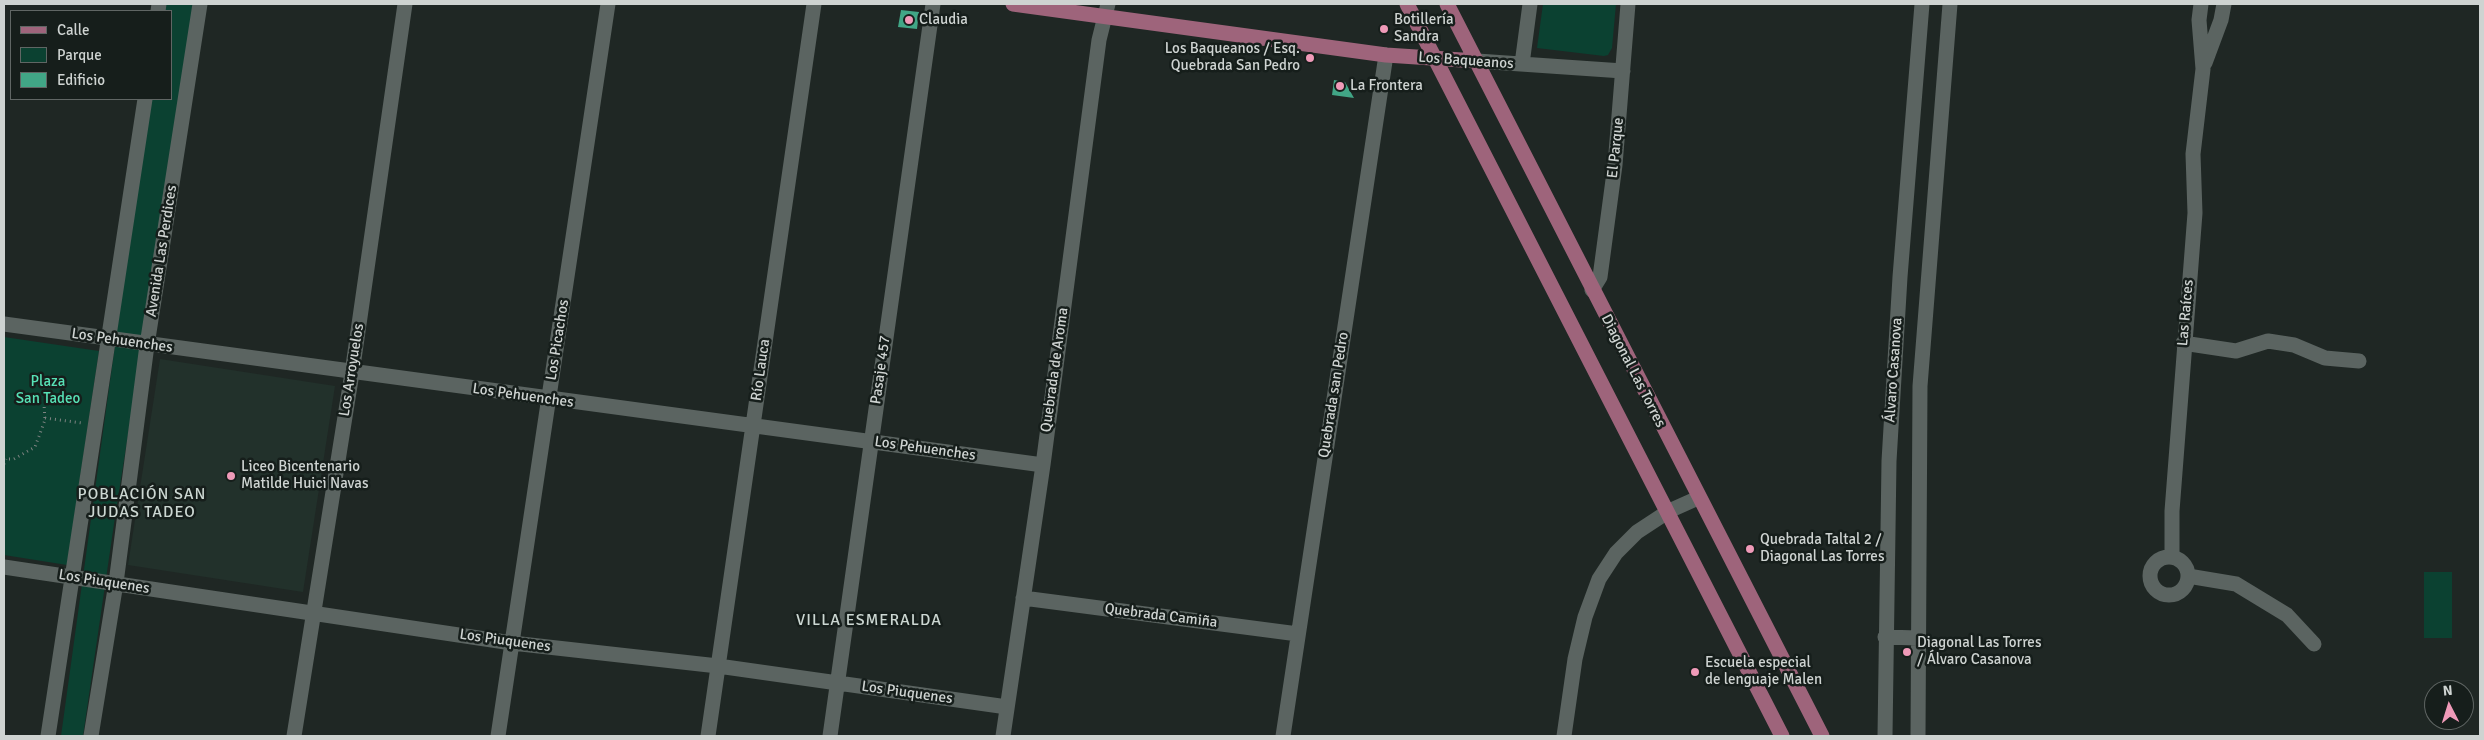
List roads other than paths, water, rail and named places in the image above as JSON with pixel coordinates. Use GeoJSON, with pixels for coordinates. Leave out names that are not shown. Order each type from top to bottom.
{"type":"FeatureCollection","features":[{"type":"Feature","properties":{"kind":"main road","name":"Los Baqueanos"},"geometry":{"type":"LineString","coordinates":[[1013,4],[1106,10],[1386,55],[1477,61]]}},
{"type":"Feature","properties":{"kind":"main road"},"geometry":{"type":"LineString","coordinates":[[1408,4],[1669,511],[1782,736]]}},
{"type":"Feature","properties":{"kind":"main road","name":"Diagonal Las Torres"},"geometry":{"type":"LineString","coordinates":[[1447,4],[1698,498],[1822,736]]}},
{"type":"Feature","properties":{"kind":"street","name":"Avenida Las Perdices"},"geometry":{"type":"LineString","coordinates":[[91,736],[116,583],[147,345],[200,4]]}},
{"type":"Feature","properties":{"kind":"street","name":"Los Arroyuelos"},"geometry":{"type":"LineString","coordinates":[[294,736],[312,613],[352,373],[405,4]]}},
{"type":"Feature","properties":{"kind":"street","name":"Los Picachos"},"geometry":{"type":"LineString","coordinates":[[498,736],[608,4]]}},
{"type":"Feature","properties":{"kind":"street","name":"Río Lauca"},"geometry":{"type":"LineString","coordinates":[[708,736],[814,4]]}},
{"type":"Feature","properties":{"kind":"street","name":"Pasaje 457"},"geometry":{"type":"LineString","coordinates":[[830,736],[933,4]]}},
{"type":"Feature","properties":{"kind":"street"},"geometry":{"type":"LineString","coordinates":[[1522,64],[1530,4]]}},
{"type":"Feature","properties":{"kind":"street","name":"El Parque"},"geometry":{"type":"LineString","coordinates":[[1592,290],[1600,277],[1615,165],[1628,4]]}},
{"type":"Feature","properties":{"kind":"street","name":"Álvaro Casanova"},"geometry":{"type":"LineString","coordinates":[[1885,736],[1885,637],[1890,441],[1922,4]]}},
{"type":"Feature","properties":{"kind":"street","name":"Álvaro Casanova"},"geometry":{"type":"LineString","coordinates":[[1918,736],[1920,386],[1950,4]]}},
{"type":"Feature","properties":{"kind":"street","name":"Las Raíces"},"geometry":{"type":"LineString","coordinates":[[2172,557],[2172,511],[2184,343],[2196,213],[2192,154],[2203,69],[2199,20],[2201,4]]}},
{"type":"Feature","properties":{"kind":"street","name":"Las Raíces"},"geometry":{"type":"LineString","coordinates":[[2203,69],[2221,20],[2224,4]]}},
{"type":"Feature","properties":{"kind":"street","name":"Quebrada de Aroma"},"geometry":{"type":"LineString","coordinates":[[1003,736],[1043,465],[1099,40],[1106,10]]}},
{"type":"Feature","properties":{"kind":"street","name":"Quebrada san Pedro"},"geometry":{"type":"LineString","coordinates":[[1283,736],[1386,55]]}},
{"type":"Feature","properties":{"kind":"street","name":"Los Baqueanos"},"geometry":{"type":"LineString","coordinates":[[1477,61],[1623,71]]}},
{"type":"Feature","properties":{"kind":"street"},"geometry":{"type":"LineString","coordinates":[[48,736],[145,100]]}},
{"type":"Feature","properties":{"kind":"street","name":"Los Pehuenches"},"geometry":{"type":"LineString","coordinates":[[4,324],[352,373],[1043,465]]}},
{"type":"Feature","properties":{"kind":"street"},"geometry":{"type":"LineString","coordinates":[[2184,343],[2236,351],[2268,341],[2294,345],[2325,358],[2359,361]]}},
{"type":"Feature","properties":{"kind":"street"},"geometry":{"type":"LineString","coordinates":[[1564,736],[1575,659],[1585,617],[1598,579],[1616,553],[1637,532],[1669,511],[1698,498]]}},
{"type":"Feature","properties":{"kind":"street"},"geometry":{"type":"LineString","coordinates":[[2164,557],[2172,557],[2184,563],[2188,576],[2183,589],[2170,595],[2157,591],[2152,586],[2150,572],[2153,565],[2164,557]]}},
{"type":"Feature","properties":{"kind":"street","name":"Los Piuquenes"},"geometry":{"type":"LineString","coordinates":[[4,567],[512,642],[718,666],[1007,707]]}},
{"type":"Feature","properties":{"kind":"street"},"geometry":{"type":"LineString","coordinates":[[2188,576],[2236,584],[2286,615],[2314,644]]}},
{"type":"Feature","properties":{"kind":"street","name":"Quebrada Camiña"},"geometry":{"type":"LineString","coordinates":[[1023,598],[1298,634]]}},
{"type":"Feature","properties":{"kind":"street"},"geometry":{"type":"LineString","coordinates":[[1885,637],[1918,638]]}},
{"type":"Feature","properties":{"kind":"place","name":"Claudia"},"geometry":{"type":"Point","coordinates":[909,20]}},
{"type":"Feature","properties":{"kind":"place","name":"Botillería Sandra"},"geometry":{"type":"Point","coordinates":[1384,29]}},
{"type":"Feature","properties":{"kind":"place","name":"Los Baqueanos / Esq. Quebrada San Pedro"},"geometry":{"type":"Point","coordinates":[1310,58]}},
{"type":"Feature","properties":{"kind":"place","name":"La Frontera"},"geometry":{"type":"Point","coordinates":[1340,86]}},
{"type":"Feature","properties":{"kind":"place","name":"Liceo Bicentenario Matilde Huici Navas"},"geometry":{"type":"Point","coordinates":[231,476]}},
{"type":"Feature","properties":{"kind":"place","name":"Quebrada Taltal 2 / Diagonal Las Torres"},"geometry":{"type":"Point","coordinates":[1750,549]}},
{"type":"Feature","properties":{"kind":"place","name":"Diagonal Las Torres / Álvaro Casanova"},"geometry":{"type":"Point","coordinates":[1907,652]}},
{"type":"Feature","properties":{"kind":"place","name":"Escuela especial de lenguaje Malen"},"geometry":{"type":"Point","coordinates":[1695,672]}},
{"type":"Feature","properties":{"kind":"district","name":"POBLACIÓN SAN JUDAS TADEO"},"geometry":{"type":"Point","coordinates":[142,504]}},
{"type":"Feature","properties":{"kind":"district","name":"VILLA ESMERALDA"},"geometry":{"type":"Point","coordinates":[869,621]}},
{"type":"Feature","properties":{"kind":"park label","name":"Plaza San Tadeo"},"geometry":{"type":"Point","coordinates":[48,390]}}]}
